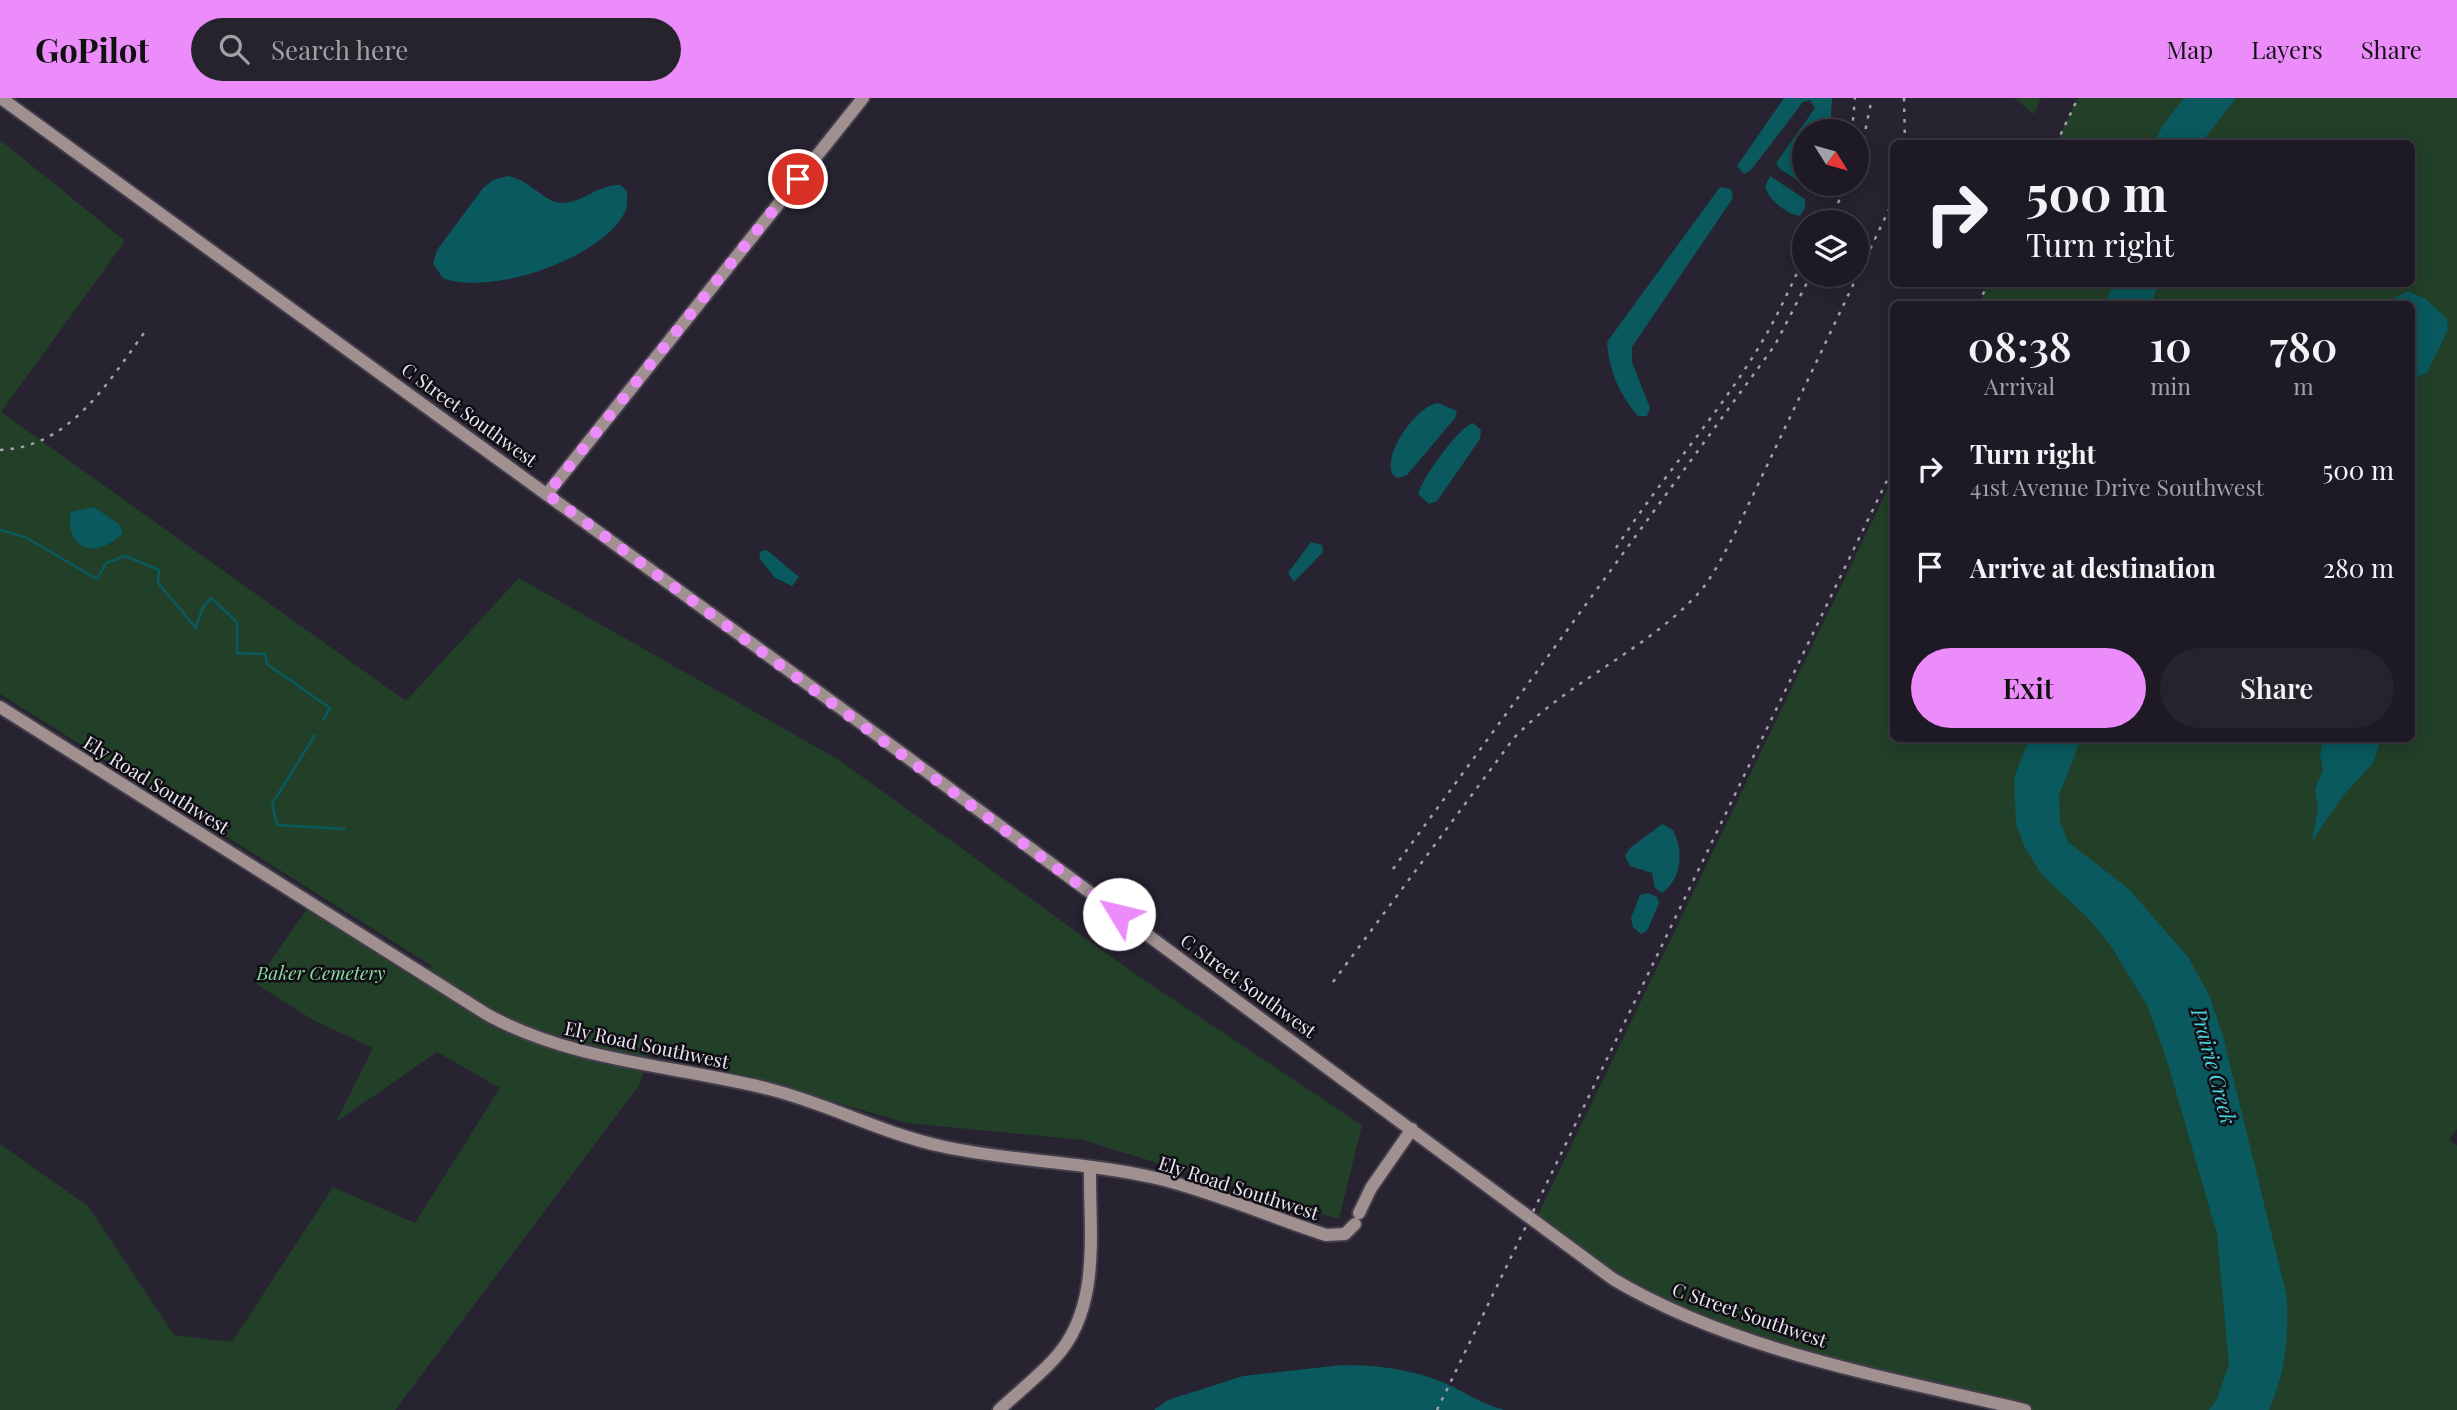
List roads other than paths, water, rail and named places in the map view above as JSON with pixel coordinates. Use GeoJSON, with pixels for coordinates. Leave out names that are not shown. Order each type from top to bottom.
{"type":"FeatureCollection","features":[{"type":"Feature","properties":{"kind":"main road","name":"C Street Southwest"},"geometry":{"type":"LineString","coordinates":[[1,98],[547,494],[1412,1129],[1592,1265],[1656,1302],[1727,1331],[1816,1359],[2025,1410]]}},
{"type":"Feature","properties":{"kind":"main road"},"geometry":{"type":"LineString","coordinates":[[547,494],[863,98]]}},
{"type":"Feature","properties":{"kind":"main road","name":"Ely Road Southwest"},"geometry":{"type":"LineString","coordinates":[[0,707],[488,1015],[522,1034],[560,1046],[768,1089],[806,1100],[890,1134],[947,1148],[1160,1179],[1326,1235],[1345,1234],[1357,1218],[1371,1188],[1412,1129]]}},
{"type":"Feature","properties":{"kind":"main road"},"geometry":{"type":"LineString","coordinates":[[999,1410],[1055,1358],[1072,1336],[1084,1311],[1089,1279],[1090,1167]]}},
{"type":"Feature","properties":{"kind":"water"},"geometry":{"type":"Polygon","coordinates":[[[1784,98],[1832,98],[1831,119],[1807,119],[1815,108],[1810,100],[1803,102],[1751,170],[1744,174],[1737,166],[1784,98]]]}},
{"type":"Feature","properties":{"kind":"water"},"geometry":{"type":"Polygon","coordinates":[[[2184,98],[2236,98],[2203,140],[2156,140],[2163,125],[2184,98]]]}},
{"type":"Feature","properties":{"kind":"water"},"geometry":{"type":"Polygon","coordinates":[[[1792,140],[1792,177],[1776,163],[1792,140]]]}},
{"type":"Feature","properties":{"kind":"water"},"geometry":{"type":"Polygon","coordinates":[[[508,176],[523,181],[548,199],[562,203],[577,200],[605,187],[620,185],[627,191],[626,209],[613,229],[594,244],[543,269],[515,278],[488,282],[463,283],[443,278],[433,264],[437,250],[483,188],[493,180],[508,176]]]}},
{"type":"Feature","properties":{"kind":"water"},"geometry":{"type":"Polygon","coordinates":[[[1770,176],[1792,190],[1792,196],[1805,199],[1805,208],[1792,210],[1792,213],[1784,209],[1774,201],[1765,186],[1770,176]]]}},
{"type":"Feature","properties":{"kind":"water"},"geometry":{"type":"Polygon","coordinates":[[[1720,187],[1731,189],[1733,198],[1632,347],[1632,362],[1650,408],[1647,416],[1638,416],[1616,382],[1607,342],[1720,187]]]}},
{"type":"Feature","properties":{"kind":"water"},"geometry":{"type":"Polygon","coordinates":[[[2112,287],[2157,287],[2153,301],[2106,301],[2112,287]]]}},
{"type":"Feature","properties":{"kind":"water"},"geometry":{"type":"Polygon","coordinates":[[[2408,291],[2426,299],[2447,319],[2448,330],[2427,373],[2417,377],[2415,301],[2393,301],[2408,291]]]}},
{"type":"Feature","properties":{"kind":"water"},"geometry":{"type":"Polygon","coordinates":[[[1438,403],[1457,411],[1455,418],[1407,475],[1398,478],[1393,475],[1391,467],[1396,444],[1420,412],[1438,403]]]}},
{"type":"Feature","properties":{"kind":"water"},"geometry":{"type":"Polygon","coordinates":[[[1473,423],[1481,430],[1480,439],[1437,501],[1429,504],[1418,494],[1421,486],[1458,434],[1473,423]]]}},
{"type":"Feature","properties":{"kind":"water"},"geometry":{"type":"Polygon","coordinates":[[[94,507],[120,525],[123,534],[104,546],[88,548],[76,541],[72,535],[71,512],[94,507]]]}},
{"type":"Feature","properties":{"kind":"water"},"geometry":{"type":"Polygon","coordinates":[[[1311,542],[1322,545],[1323,552],[1294,582],[1288,573],[1311,542]]]}},
{"type":"Feature","properties":{"kind":"water"},"geometry":{"type":"Polygon","coordinates":[[[767,550],[799,577],[792,586],[775,578],[759,558],[761,551],[767,550]]]}},
{"type":"Feature","properties":{"kind":"water","name":"Prairie Creek"},"geometry":{"type":"Polygon","coordinates":[[[2028,742],[2080,742],[2059,795],[2060,821],[2068,842],[2129,889],[2188,957],[2209,995],[2223,1036],[2287,1297],[2285,1355],[2269,1410],[2209,1410],[2217,1399],[2229,1364],[2217,1234],[2167,1061],[2148,1007],[2111,946],[2088,918],[2042,875],[2025,848],[2016,824],[2014,778],[2028,742]]]}},
{"type":"Feature","properties":{"kind":"water"},"geometry":{"type":"Polygon","coordinates":[[[2322,742],[2380,742],[2373,763],[2342,797],[2312,841],[2318,809],[2315,789],[2323,770],[2320,755],[2322,742]]]}},
{"type":"Feature","properties":{"kind":"water"},"geometry":{"type":"Polygon","coordinates":[[[1662,824],[1673,830],[1680,855],[1674,880],[1662,893],[1655,888],[1652,873],[1630,866],[1625,856],[1630,848],[1662,824]]]}},
{"type":"Feature","properties":{"kind":"water"},"geometry":{"type":"Polygon","coordinates":[[[1649,893],[1657,897],[1659,903],[1647,931],[1641,934],[1633,927],[1631,918],[1640,895],[1649,893]]]}},
{"type":"Feature","properties":{"kind":"water"},"geometry":{"type":"Polygon","coordinates":[[[1342,1365],[1381,1367],[1420,1374],[1505,1410],[1154,1410],[1168,1400],[1243,1376],[1342,1365]]]}},
{"type":"Feature","properties":{"kind":"waterway"},"geometry":{"type":"LineString","coordinates":[[0,530],[25,537],[97,579],[106,563],[125,556],[159,570],[158,583],[196,628],[202,609],[211,598],[237,622],[237,653],[265,654],[267,664],[330,708],[323,720]]}},
{"type":"Feature","properties":{"kind":"waterway"},"geometry":{"type":"LineString","coordinates":[[315,735],[272,804],[277,825],[345,829]]}},
{"type":"Feature","properties":{"kind":"railway"},"geometry":{"type":"LineString","coordinates":[[1853,119],[1855,98]]}},
{"type":"Feature","properties":{"kind":"railway"},"geometry":{"type":"LineString","coordinates":[[1868,119],[1872,98]]}},
{"type":"Feature","properties":{"kind":"railway"},"geometry":{"type":"LineString","coordinates":[[1904,98],[1905,140]]}},
{"type":"Feature","properties":{"kind":"railway"},"geometry":{"type":"LineString","coordinates":[[2058,140],[2078,98]]}},
{"type":"Feature","properties":{"kind":"railway"},"geometry":{"type":"LineString","coordinates":[[1835,210],[1841,196]]}},
{"type":"Feature","properties":{"kind":"railway"},"geometry":{"type":"LineString","coordinates":[[1333,982],[1514,738],[1556,701],[1649,637],[1692,600],[1704,586],[1733,537],[1890,207]]}},
{"type":"Feature","properties":{"kind":"railway"},"geometry":{"type":"LineString","coordinates":[[1616,548],[1749,363],[1792,283]]}},
{"type":"Feature","properties":{"kind":"railway"},"geometry":{"type":"LineString","coordinates":[[1393,869],[1775,345],[1805,287]]}},
{"type":"Feature","properties":{"kind":"railway"},"geometry":{"type":"LineString","coordinates":[[1980,301],[1986,287]]}},
{"type":"Feature","properties":{"kind":"railway"},"geometry":{"type":"LineString","coordinates":[[0,450],[25,446],[48,437],[68,424],[103,389],[147,329]]}},
{"type":"Feature","properties":{"kind":"railway"},"geometry":{"type":"LineString","coordinates":[[1437,1410],[1890,474]]}},
{"type":"Feature","properties":{"kind":"park label","name":"Baker Cemetery"},"geometry":{"type":"Point","coordinates":[321,972]}}]}
